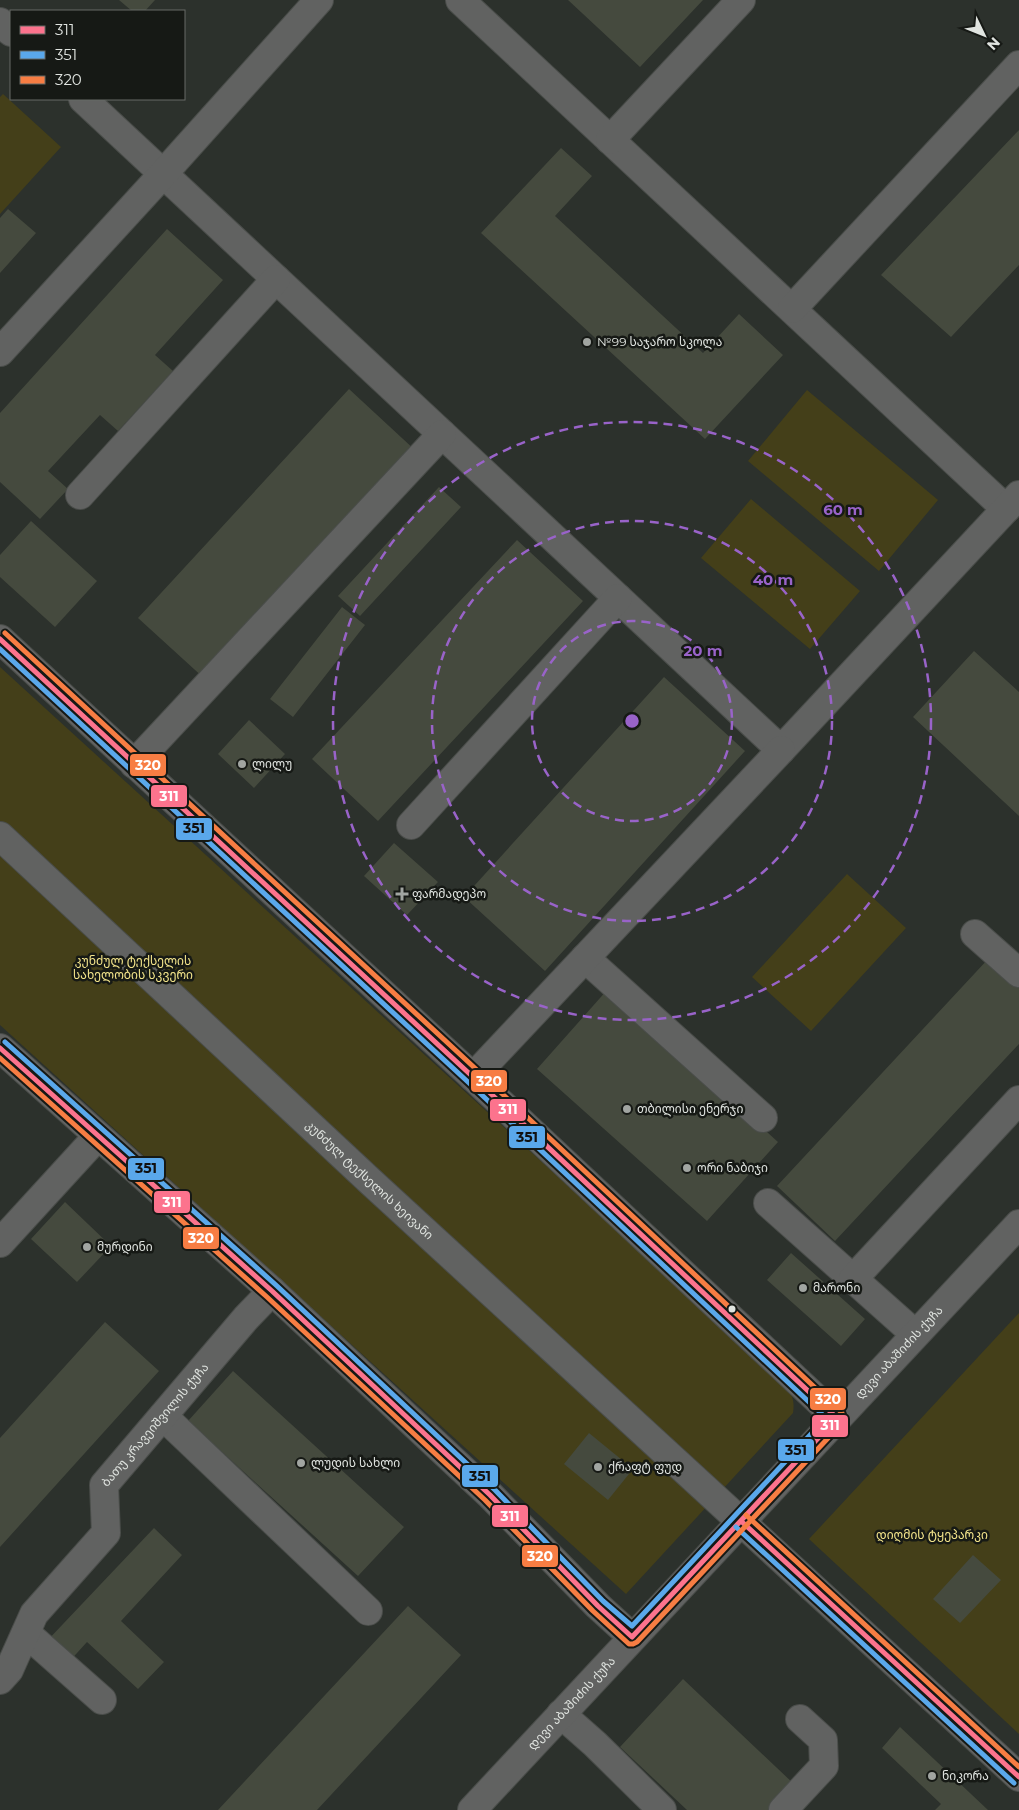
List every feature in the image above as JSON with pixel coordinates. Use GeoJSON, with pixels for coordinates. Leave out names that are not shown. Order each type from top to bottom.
{"type":"FeatureCollection","features":[{"type":"Feature","properties":{"kind":"street"},"geometry":{"type":"LineString","coordinates":[[0,352],[319,0]]}},
{"type":"Feature","properties":{"kind":"street"},"geometry":{"type":"LineString","coordinates":[[460,0],[792,309],[1012,502],[781,750],[472,1076]]}},
{"type":"Feature","properties":{"kind":"street"},"geometry":{"type":"LineString","coordinates":[[610,140],[741,0]]}},
{"type":"Feature","properties":{"kind":"street"},"geometry":{"type":"LineString","coordinates":[[0,22],[10,31]]}},
{"type":"Feature","properties":{"kind":"street"},"geometry":{"type":"LineString","coordinates":[[792,309],[1019,65]]}},
{"type":"Feature","properties":{"kind":"street"},"geometry":{"type":"LineString","coordinates":[[84,100],[781,750]]}},
{"type":"Feature","properties":{"kind":"street"},"geometry":{"type":"LineString","coordinates":[[80,495],[276,279]]}},
{"type":"Feature","properties":{"kind":"street"},"geometry":{"type":"LineString","coordinates":[[134,764],[442,434]]}},
{"type":"Feature","properties":{"kind":"street"},"geometry":{"type":"LineString","coordinates":[[411,825],[618,598]]}},
{"type":"Feature","properties":{"kind":"street"},"geometry":{"type":"LineString","coordinates":[[0,639],[472,1076],[837,1418]]}},
{"type":"Feature","properties":{"kind":"street","name":"კუნძულ ტექსელის ხეივანი"},"geometry":{"type":"LineString","coordinates":[[0,836],[364,1176],[1019,1777]]}},
{"type":"Feature","properties":{"kind":"street"},"geometry":{"type":"LineString","coordinates":[[975,934],[1019,973]]}},
{"type":"Feature","properties":{"kind":"street"},"geometry":{"type":"LineString","coordinates":[[585,958],[763,1118]]}},
{"type":"Feature","properties":{"kind":"street"},"geometry":{"type":"LineString","coordinates":[[0,1048],[272,1291],[490,1495],[592,1600],[632,1637]]}},
{"type":"Feature","properties":{"kind":"street"},"geometry":{"type":"LineString","coordinates":[[853,1279],[1019,1100]]}},
{"type":"Feature","properties":{"kind":"street"},"geometry":{"type":"LineString","coordinates":[[0,1243],[98,1136]]}},
{"type":"Feature","properties":{"kind":"street"},"geometry":{"type":"LineString","coordinates":[[768,1203],[915,1334]]}},
{"type":"Feature","properties":{"kind":"street","name":"დევი აბაშიძის ქუჩა"},"geometry":{"type":"LineString","coordinates":[[472,1810],[1019,1224]]}},
{"type":"Feature","properties":{"kind":"street","name":"ბათუ კრავეიშვილის ქუჩა"},"geometry":{"type":"LineString","coordinates":[[3,1671],[26,1633],[34,1614],[106,1533],[104,1485],[246,1318],[272,1291]]}},
{"type":"Feature","properties":{"kind":"street"},"geometry":{"type":"LineString","coordinates":[[163,1416],[368,1611]]}},
{"type":"Feature","properties":{"kind":"street"},"geometry":{"type":"LineString","coordinates":[[26,1633],[102,1700]]}},
{"type":"Feature","properties":{"kind":"street"},"geometry":{"type":"LineString","coordinates":[[561,1714],[595,1744],[662,1810]]}},
{"type":"Feature","properties":{"kind":"street"},"geometry":{"type":"LineString","coordinates":[[783,1810],[824,1766],[823,1740],[800,1719]]}},
{"type":"Feature","properties":{"kind":"green space"},"geometry":{"type":"Polygon","coordinates":[[[3,94],[61,147],[0,214],[0,97],[3,94]]]}},
{"type":"Feature","properties":{"kind":"green space"},"geometry":{"type":"Polygon","coordinates":[[[807,390],[938,500],[879,571],[748,461],[807,390]]]}},
{"type":"Feature","properties":{"kind":"green space"},"geometry":{"type":"Polygon","coordinates":[[[751,499],[860,591],[810,649],[701,558],[751,499]]]}},
{"type":"Feature","properties":{"kind":"green space","name":"კუნძულ ტექსელის სახელობის სკვერი"},"geometry":{"type":"Polygon","coordinates":[[[0,667],[785,1384],[794,1405],[793,1413],[626,1594],[0,1025],[0,667]]]}},
{"type":"Feature","properties":{"kind":"green space"},"geometry":{"type":"Polygon","coordinates":[[[847,874],[906,928],[811,1031],[752,977],[847,874]]]}},
{"type":"Feature","properties":{"kind":"green space","name":"დიღმის ტყეპარკი"},"geometry":{"type":"Polygon","coordinates":[[[1019,1313],[1019,1734],[809,1539],[1019,1313]]]}},
{"type":"Feature","properties":{"kind":"building"},"geometry":{"type":"Polygon","coordinates":[[[119,0],[155,0],[146,10],[131,10],[119,0]]]}},
{"type":"Feature","properties":{"kind":"building"},"geometry":{"type":"Polygon","coordinates":[[[568,0],[703,0],[640,67],[568,0]]]}},
{"type":"Feature","properties":{"kind":"building"},"geometry":{"type":"Polygon","coordinates":[[[1019,130],[1019,265],[951,337],[881,275],[1019,130]]]}},
{"type":"Feature","properties":{"kind":"building"},"geometry":{"type":"Polygon","coordinates":[[[561,148],[592,176],[555,216],[703,353],[739,314],[783,355],[705,439],[481,233],[561,148]]]}},
{"type":"Feature","properties":{"kind":"building"},"geometry":{"type":"Polygon","coordinates":[[[8,209],[36,233],[0,273],[0,218],[8,209]]]}},
{"type":"Feature","properties":{"kind":"building"},"geometry":{"type":"Polygon","coordinates":[[[167,229],[223,280],[155,355],[173,371],[118,431],[100,415],[48,471],[68,489],[40,519],[0,482],[0,413],[167,229]]]}},
{"type":"Feature","properties":{"kind":"building"},"geometry":{"type":"Polygon","coordinates":[[[349,389],[416,451],[206,680],[138,618],[349,389]]]}},
{"type":"Feature","properties":{"kind":"building"},"geometry":{"type":"Polygon","coordinates":[[[439,487],[461,507],[360,616],[338,596],[439,487]]]}},
{"type":"Feature","properties":{"kind":"building"},"geometry":{"type":"Polygon","coordinates":[[[31,521],[97,581],[55,627],[0,577],[0,555],[31,521]]]}},
{"type":"Feature","properties":{"kind":"building"},"geometry":{"type":"Polygon","coordinates":[[[517,540],[583,601],[378,821],[312,759],[517,540]]]}},
{"type":"Feature","properties":{"kind":"building"},"geometry":{"type":"Polygon","coordinates":[[[342,607],[365,625],[293,717],[270,699],[342,607]]]}},
{"type":"Feature","properties":{"kind":"building"},"geometry":{"type":"Polygon","coordinates":[[[974,651],[1019,692],[1019,816],[913,717],[974,651]]]}},
{"type":"Feature","properties":{"kind":"building"},"geometry":{"type":"Polygon","coordinates":[[[664,677],[745,751],[545,971],[464,897],[664,677]]]}},
{"type":"Feature","properties":{"kind":"building"},"geometry":{"type":"Polygon","coordinates":[[[249,720],[285,754],[254,788],[218,754],[249,720]]]}},
{"type":"Feature","properties":{"kind":"building"},"geometry":{"type":"Polygon","coordinates":[[[394,843],[438,882],[407,915],[364,876],[394,843]]]}},
{"type":"Feature","properties":{"kind":"building"},"geometry":{"type":"Polygon","coordinates":[[[989,958],[1019,986],[1019,1044],[835,1241],[777,1186],[989,958]]]}},
{"type":"Feature","properties":{"kind":"building"},"geometry":{"type":"Polygon","coordinates":[[[608,989],[778,1142],[707,1221],[537,1069],[608,989]]]}},
{"type":"Feature","properties":{"kind":"building"},"geometry":{"type":"Polygon","coordinates":[[[65,1202],[111,1246],[77,1282],[31,1239],[65,1202]]]}},
{"type":"Feature","properties":{"kind":"building"},"geometry":{"type":"Polygon","coordinates":[[[791,1253],[865,1319],[841,1346],[767,1280],[791,1253]]]}},
{"type":"Feature","properties":{"kind":"building"},"geometry":{"type":"Polygon","coordinates":[[[105,1322],[159,1371],[0,1547],[0,1438],[105,1322]]]}},
{"type":"Feature","properties":{"kind":"building"},"geometry":{"type":"Polygon","coordinates":[[[233,1371],[404,1527],[358,1576],[188,1421],[233,1371]]]}},
{"type":"Feature","properties":{"kind":"building","name":"ქრაფტ ფუდ"},"geometry":{"type":"Polygon","coordinates":[[[589,1433],[633,1469],[608,1500],[564,1464],[589,1433]]]}},
{"type":"Feature","properties":{"kind":"building"},"geometry":{"type":"Polygon","coordinates":[[[154,1528],[182,1555],[121,1621],[164,1662],[138,1689],[87,1642],[67,1664],[45,1643],[154,1528]]]}},
{"type":"Feature","properties":{"kind":"building"},"geometry":{"type":"Polygon","coordinates":[[[973,1555],[1001,1580],[960,1623],[933,1599],[973,1555]]]}},
{"type":"Feature","properties":{"kind":"building"},"geometry":{"type":"Polygon","coordinates":[[[408,1606],[461,1655],[317,1810],[218,1810],[408,1606]]]}},
{"type":"Feature","properties":{"kind":"building"},"geometry":{"type":"Polygon","coordinates":[[[683,1679],[795,1785],[772,1810],[687,1810],[620,1747],[683,1679]]]}},
{"type":"Feature","properties":{"kind":"building","name":"ნიკორა"},"geometry":{"type":"Polygon","coordinates":[[[900,1727],[988,1810],[935,1810],[941,1804],[882,1748],[900,1727]]]}},
{"type":"Feature","properties":{"kind":"transit line","name":"320"},"geometry":{"type":"LineString","coordinates":[[0,1058],[267,1297],[485,1500],[593,1611],[629,1644],[637,1642],[844,1421],[842,1413],[478,1071],[5,633]]}},
{"type":"Feature","properties":{"kind":"transit line","name":"311"},"geometry":{"type":"LineString","coordinates":[[0,639],[473,1077],[837,1418],[632,1637],[598,1606],[490,1495],[272,1291],[0,1048]]}},
{"type":"Feature","properties":{"kind":"transit line","name":"351"},"geometry":{"type":"LineString","coordinates":[[0,649],[468,1082],[826,1418],[632,1626],[603,1601],[495,1490],[277,1286],[5,1042]]}},
{"type":"Feature","properties":{"kind":"transit line","name":"320"},"geometry":{"type":"LineString","coordinates":[[746,1515],[1019,1767]]}},
{"type":"Feature","properties":{"kind":"transit line","name":"311"},"geometry":{"type":"LineString","coordinates":[[741,1521],[1019,1777]]}},
{"type":"Feature","properties":{"kind":"transit line","name":"351"},"geometry":{"type":"LineString","coordinates":[[736,1527],[1014,1783]]}},
{"type":"Feature","properties":{"kind":"place","name":"№99 საჯარო სკოლა"},"geometry":{"type":"Point","coordinates":[587,342]}},
{"type":"Feature","properties":{"kind":"place","name":"ლილუ"},"geometry":{"type":"Point","coordinates":[242,764]}},
{"type":"Feature","properties":{"kind":"place","name":"ფარმადეპო"},"geometry":{"type":"Point","coordinates":[402,894]}},
{"type":"Feature","properties":{"kind":"place","name":"თბილისი ენერჯი"},"geometry":{"type":"Point","coordinates":[627,1109]}},
{"type":"Feature","properties":{"kind":"place","name":"ორი ნაბიჯი"},"geometry":{"type":"Point","coordinates":[687,1168]}},
{"type":"Feature","properties":{"kind":"place","name":"მურდინი"},"geometry":{"type":"Point","coordinates":[87,1247]}},
{"type":"Feature","properties":{"kind":"place","name":"მარონი"},"geometry":{"type":"Point","coordinates":[803,1288]}},
{"type":"Feature","properties":{"kind":"place","name":"ლუდის სახლი"},"geometry":{"type":"Point","coordinates":[301,1463]}},
{"type":"Feature","properties":{"kind":"place","name":"ქრაფტ ფუდ"},"geometry":{"type":"Point","coordinates":[598,1467]}},
{"type":"Feature","properties":{"kind":"place","name":"ნიკორა"},"geometry":{"type":"Point","coordinates":[932,1776]}}]}
